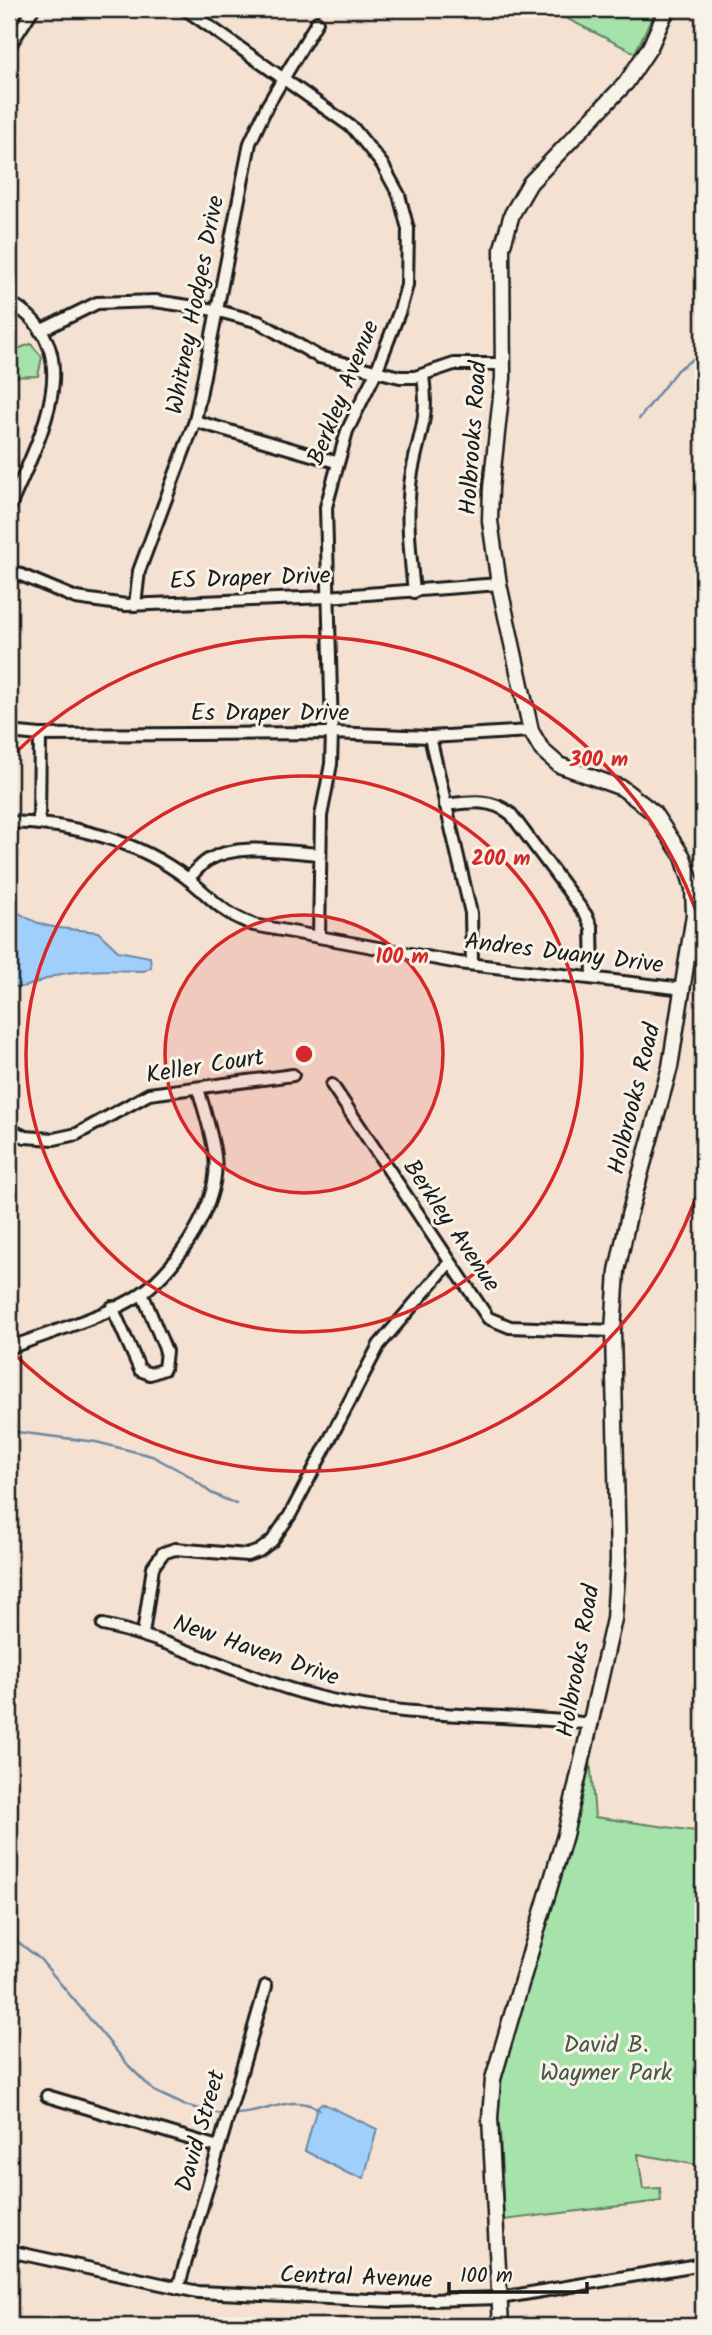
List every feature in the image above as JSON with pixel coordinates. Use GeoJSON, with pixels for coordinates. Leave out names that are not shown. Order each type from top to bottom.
{"type":"FeatureCollection","features":[{"type":"Feature","properties":{"kind":"street"},"geometry":{"type":"LineString","coordinates":[[9,47],[12,36],[33,9]]}},
{"type":"Feature","properties":{"kind":"street","name":"Berkley Avenue"},"geometry":{"type":"LineString","coordinates":[[185,9],[282,80],[330,109],[353,128],[382,164],[399,195],[408,229],[407,285],[376,372],[347,432],[336,463],[326,507],[332,733],[319,854],[318,937]]}},
{"type":"Feature","properties":{"kind":"street","name":"Holbrooks Road"},"geometry":{"type":"LineString","coordinates":[[500,2326],[490,2118],[493,2079],[563,1841],[592,1724],[617,1595],[613,1331],[617,1271],[623,1237],[665,1090],[684,989],[694,899],[688,870],[674,840],[653,812],[636,797],[607,782],[559,765],[542,750],[531,731],[499,584],[490,503],[503,364],[501,260],[512,214],[542,169],[626,83],[650,47],[667,9]]}},
{"type":"Feature","properties":{"kind":"street","name":"Whitney Hodges Drive"},"geometry":{"type":"LineString","coordinates":[[135,605],[139,571],[195,421],[250,143],[282,80],[317,22]]}},
{"type":"Feature","properties":{"kind":"street"},"geometry":{"type":"LineString","coordinates":[[9,302],[40,331],[49,349],[54,372],[52,399],[9,509]]}},
{"type":"Feature","properties":{"kind":"street"},"geometry":{"type":"LineString","coordinates":[[40,331],[97,303],[155,302],[215,310],[259,322],[319,357],[400,377],[423,375],[454,364],[503,364]]}},
{"type":"Feature","properties":{"kind":"street"},"geometry":{"type":"LineString","coordinates":[[414,592],[409,523],[412,472],[424,430],[427,405],[423,375]]}},
{"type":"Feature","properties":{"kind":"street"},"geometry":{"type":"LineString","coordinates":[[195,421],[336,463]]}},
{"type":"Feature","properties":{"kind":"street","name":"ES Draper Drive"},"geometry":{"type":"LineString","coordinates":[[9,570],[76,598],[99,603],[135,605],[414,592],[499,584]]}},
{"type":"Feature","properties":{"kind":"street","name":"Es Draper Drive"},"geometry":{"type":"LineString","coordinates":[[9,732],[40,735],[332,733],[430,737],[531,731]]}},
{"type":"Feature","properties":{"kind":"street"},"geometry":{"type":"LineString","coordinates":[[39,822],[40,735]]}},
{"type":"Feature","properties":{"kind":"street"},"geometry":{"type":"LineString","coordinates":[[430,737],[471,913],[472,963]]}},
{"type":"Feature","properties":{"kind":"street"},"geometry":{"type":"LineString","coordinates":[[445,805],[487,802],[502,807],[511,814],[586,915],[592,928],[593,977]]}},
{"type":"Feature","properties":{"kind":"street","name":"Andres Duany Drive"},"geometry":{"type":"LineString","coordinates":[[9,822],[39,822],[85,831],[118,842],[188,879],[212,903],[231,916],[254,925],[472,963],[684,989]]}},
{"type":"Feature","properties":{"kind":"street"},"geometry":{"type":"LineString","coordinates":[[188,879],[208,860],[232,852],[319,854]]}},
{"type":"Feature","properties":{"kind":"street","name":"Keller Court"},"geometry":{"type":"LineString","coordinates":[[9,1129],[25,1137],[54,1139],[77,1134],[149,1094],[293,1075]]}},
{"type":"Feature","properties":{"kind":"street","name":"Berkley Avenue"},"geometry":{"type":"LineString","coordinates":[[332,1085],[482,1311],[498,1323],[531,1328],[613,1331]]}},
{"type":"Feature","properties":{"kind":"street"},"geometry":{"type":"LineString","coordinates":[[9,1348],[142,1293],[190,1239],[206,1213],[214,1186],[215,1157],[198,1088]]}},
{"type":"Feature","properties":{"kind":"street","name":"New Haven Drive"},"geometry":{"type":"LineString","coordinates":[[449,1263],[379,1345],[290,1515],[272,1541],[259,1551],[247,1555],[175,1549],[163,1553],[153,1567],[143,1634],[292,1689],[338,1702],[387,1710],[592,1724]]}},
{"type":"Feature","properties":{"kind":"street"},"geometry":{"type":"LineString","coordinates":[[112,1307],[140,1370],[150,1374],[164,1369],[166,1351],[142,1293]]}},
{"type":"Feature","properties":{"kind":"street"},"geometry":{"type":"LineString","coordinates":[[103,1625],[143,1634]]}},
{"type":"Feature","properties":{"kind":"street","name":"David Street"},"geometry":{"type":"LineString","coordinates":[[178,2288],[266,1986]]}},
{"type":"Feature","properties":{"kind":"street"},"geometry":{"type":"LineString","coordinates":[[47,2096],[218,2147]]}},
{"type":"Feature","properties":{"kind":"street","name":"Central Avenue"},"geometry":{"type":"LineString","coordinates":[[9,2251],[178,2288],[218,2294],[391,2301],[500,2298],[703,2264]]}},
{"type":"Feature","properties":{"kind":"green space"},"geometry":{"type":"Polygon","coordinates":[[[548,9],[656,9],[635,53],[548,9]]]}},
{"type":"Feature","properties":{"kind":"green space"},"geometry":{"type":"Polygon","coordinates":[[[31,344],[42,357],[38,376],[9,377],[9,352],[31,344]]]}},
{"type":"Feature","properties":{"kind":"green space","name":"David B. Waymer Park"},"geometry":{"type":"Polygon","coordinates":[[[590,1758],[595,1817],[703,1832],[703,2166],[638,2154],[643,2189],[660,2188],[661,2201],[504,2220],[497,2111],[499,2082],[516,2012],[557,1888],[590,1758]]]}},
{"type":"Feature","properties":{"kind":"water"},"geometry":{"type":"Polygon","coordinates":[[[9,906],[42,924],[98,932],[118,951],[150,957],[151,967],[144,971],[71,972],[22,987],[9,986],[9,906]]]}},
{"type":"Feature","properties":{"kind":"water"},"geometry":{"type":"Polygon","coordinates":[[[322,2103],[377,2129],[364,2178],[349,2174],[305,2151],[317,2107],[322,2103]]]}},
{"type":"Feature","properties":{"kind":"waterway"},"geometry":{"type":"LineString","coordinates":[[639,419],[677,370],[703,352]]}},
{"type":"Feature","properties":{"kind":"waterway"},"geometry":{"type":"LineString","coordinates":[[9,1431],[96,1442],[152,1456],[188,1475],[211,1493],[236,1504]]}},
{"type":"Feature","properties":{"kind":"waterway"},"geometry":{"type":"LineString","coordinates":[[9,1929],[18,1942],[40,1959],[129,2066],[154,2091],[184,2105],[221,2114]]}},
{"type":"Feature","properties":{"kind":"waterway"},"geometry":{"type":"LineString","coordinates":[[236,2114],[298,2103],[319,2109]]}}]}
